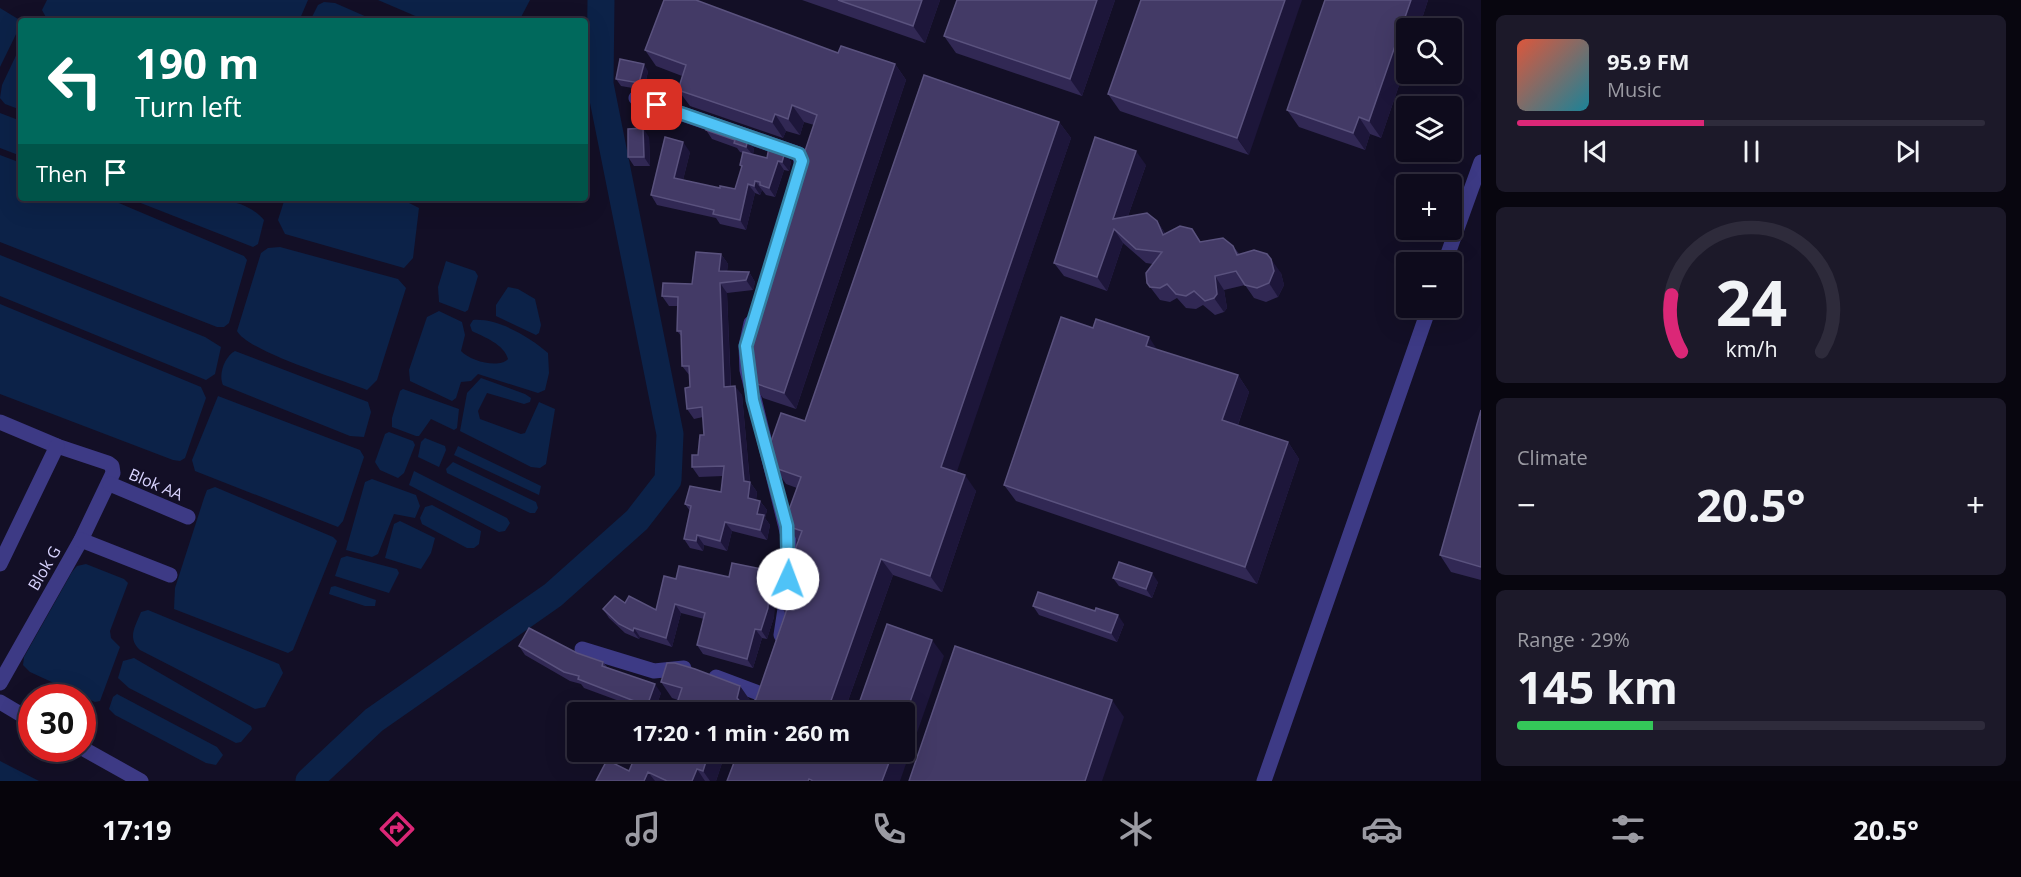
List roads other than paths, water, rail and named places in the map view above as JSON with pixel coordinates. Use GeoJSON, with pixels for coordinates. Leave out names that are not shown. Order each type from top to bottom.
{"type":"FeatureCollection","features":[{"type":"Feature","properties":{"kind":"street"},"geometry":{"type":"LineString","coordinates":[[636,98],[799,154],[802,164],[795,189]]}},
{"type":"Feature","properties":{"kind":"street"},"geometry":{"type":"LineString","coordinates":[[1449,252],[1481,162]]}},
{"type":"Feature","properties":{"kind":"street"},"geometry":{"type":"LineString","coordinates":[[758,304],[747,340],[747,370],[789,540],[787,596],[778,648]]}},
{"type":"Feature","properties":{"kind":"street"},"geometry":{"type":"LineString","coordinates":[[1264,781],[1426,318]]}},
{"type":"Feature","properties":{"kind":"street","name":"Blok AA"},"geometry":{"type":"LineString","coordinates":[[0,422],[57,446],[108,463],[111,476],[188,517]]}},
{"type":"Feature","properties":{"kind":"street"},"geometry":{"type":"LineString","coordinates":[[0,564],[57,446]]}},
{"type":"Feature","properties":{"kind":"street","name":"Blok G"},"geometry":{"type":"LineString","coordinates":[[0,682],[81,540],[111,476]]}},
{"type":"Feature","properties":{"kind":"street"},"geometry":{"type":"LineString","coordinates":[[81,540],[170,575]]}},
{"type":"Feature","properties":{"kind":"street"},"geometry":{"type":"LineString","coordinates":[[582,649],[654,671],[692,669],[764,694]]}},
{"type":"Feature","properties":{"kind":"street"},"geometry":{"type":"LineString","coordinates":[[761,702],[770,676]]}},
{"type":"Feature","properties":{"kind":"street"},"geometry":{"type":"LineString","coordinates":[[0,703],[18,713]]}},
{"type":"Feature","properties":{"kind":"street"},"geometry":{"type":"LineString","coordinates":[[96,756],[141,781]]}},
{"type":"Feature","properties":{"kind":"street"},"geometry":{"type":"LineString","coordinates":[[732,772],[735,762]]}},
{"type":"Feature","properties":{"kind":"water"},"geometry":{"type":"Polygon","coordinates":[[[47,0],[308,0],[300,18],[46,18],[42,10],[47,0]]]}},
{"type":"Feature","properties":{"kind":"water"},"geometry":{"type":"Polygon","coordinates":[[[378,0],[530,0],[521,18],[420,18],[378,0]]]}},
{"type":"Feature","properties":{"kind":"water"},"geometry":{"type":"Polygon","coordinates":[[[324,2],[335,3],[369,18],[312,18],[318,5],[324,2]]]}},
{"type":"Feature","properties":{"kind":"water"},"geometry":{"type":"Polygon","coordinates":[[[0,8],[18,19],[18,30],[0,67],[0,8]]]}},
{"type":"Feature","properties":{"kind":"water"},"geometry":{"type":"Polygon","coordinates":[[[18,51],[18,109],[5,104],[0,98],[2,85],[18,51]]]}},
{"type":"Feature","properties":{"kind":"water"},"geometry":{"type":"Polygon","coordinates":[[[0,113],[18,120],[18,155],[0,148],[0,113]]]}},
{"type":"Feature","properties":{"kind":"water"},"geometry":{"type":"Polygon","coordinates":[[[0,155],[18,162],[18,201],[114,201],[244,256],[247,260],[229,323],[224,327],[217,327],[0,242],[0,155]]]}},
{"type":"Feature","properties":{"kind":"water"},"geometry":{"type":"Polygon","coordinates":[[[136,201],[228,201],[237,203],[252,210],[264,220],[258,244],[253,247],[136,201]]]}},
{"type":"Feature","properties":{"kind":"water"},"geometry":{"type":"Polygon","coordinates":[[[284,201],[405,201],[419,208],[413,258],[404,268],[285,234],[278,220],[284,201]]]}},
{"type":"Feature","properties":{"kind":"water"},"geometry":{"type":"Polygon","coordinates":[[[280,247],[398,279],[406,288],[377,380],[367,390],[276,356],[244,339],[237,331],[261,253],[268,248],[280,247]]]}},
{"type":"Feature","properties":{"kind":"water"},"geometry":{"type":"Polygon","coordinates":[[[0,255],[205,337],[221,347],[215,374],[206,380],[0,296],[0,255]]]}},
{"type":"Feature","properties":{"kind":"water"},"geometry":{"type":"Polygon","coordinates":[[[446,261],[475,271],[478,276],[468,310],[465,312],[439,302],[438,287],[446,261]]]}},
{"type":"Feature","properties":{"kind":"water"},"geometry":{"type":"Polygon","coordinates":[[[508,287],[518,289],[535,299],[541,325],[536,335],[496,316],[496,305],[508,287]]]}},
{"type":"Feature","properties":{"kind":"water"},"geometry":{"type":"Polygon","coordinates":[[[0,304],[201,387],[206,398],[185,458],[180,461],[173,460],[0,394],[0,304]]]}},
{"type":"Feature","properties":{"kind":"water"},"geometry":{"type":"Polygon","coordinates":[[[439,311],[462,322],[465,335],[461,351],[477,361],[492,364],[508,359],[498,345],[472,331],[470,325],[473,320],[503,325],[541,347],[548,353],[549,373],[545,390],[538,393],[478,374],[471,381],[461,382],[456,398],[452,401],[410,381],[409,370],[427,317],[439,311]]]}},
{"type":"Feature","properties":{"kind":"water"},"geometry":{"type":"Polygon","coordinates":[[[235,351],[368,402],[371,412],[364,437],[350,436],[223,385],[221,376],[223,366],[231,353],[235,351]]]}},
{"type":"Feature","properties":{"kind":"water"},"geometry":{"type":"Polygon","coordinates":[[[481,378],[531,398],[530,402],[524,404],[487,393],[478,411],[480,419],[521,434],[525,433],[539,402],[555,409],[546,464],[540,468],[531,467],[460,431],[467,393],[481,378]]]}},
{"type":"Feature","properties":{"kind":"water"},"geometry":{"type":"Polygon","coordinates":[[[403,389],[459,409],[457,428],[454,430],[431,419],[419,436],[416,436],[392,427],[392,418],[400,391],[403,389]]]}},
{"type":"Feature","properties":{"kind":"water"},"geometry":{"type":"Polygon","coordinates":[[[218,396],[360,450],[364,457],[343,521],[338,527],[195,471],[192,460],[218,396]]]}},
{"type":"Feature","properties":{"kind":"water"},"geometry":{"type":"Polygon","coordinates":[[[389,432],[413,441],[415,445],[404,473],[398,478],[380,470],[375,462],[385,434],[389,432]]]}},
{"type":"Feature","properties":{"kind":"water"},"geometry":{"type":"Polygon","coordinates":[[[425,438],[445,446],[446,450],[439,467],[418,457],[421,442],[425,438]]]}},
{"type":"Feature","properties":{"kind":"water"},"geometry":{"type":"Polygon","coordinates":[[[458,446],[541,486],[539,495],[454,455],[458,446]]]}},
{"type":"Feature","properties":{"kind":"water"},"geometry":{"type":"Polygon","coordinates":[[[453,462],[536,502],[538,508],[535,513],[530,513],[447,473],[446,469],[453,462]]]}},
{"type":"Feature","properties":{"kind":"water"},"geometry":{"type":"Polygon","coordinates":[[[414,471],[507,518],[510,523],[505,531],[499,532],[409,485],[414,471]]]}},
{"type":"Feature","properties":{"kind":"water"},"geometry":{"type":"Polygon","coordinates":[[[372,479],[416,495],[420,506],[415,518],[394,514],[378,554],[372,557],[346,550],[365,482],[372,479]]]}},
{"type":"Feature","properties":{"kind":"water"},"geometry":{"type":"Polygon","coordinates":[[[215,487],[333,537],[337,541],[293,650],[288,653],[174,609],[175,588],[204,498],[207,490],[215,487]]]}},
{"type":"Feature","properties":{"kind":"water"},"geometry":{"type":"Polygon","coordinates":[[[432,505],[481,531],[479,544],[474,548],[467,548],[422,524],[420,518],[425,507],[432,505]]]}},
{"type":"Feature","properties":{"kind":"water"},"geometry":{"type":"Polygon","coordinates":[[[400,521],[435,538],[431,553],[421,569],[385,558],[394,524],[400,521]]]}},
{"type":"Feature","properties":{"kind":"water"},"geometry":{"type":"Polygon","coordinates":[[[347,556],[397,569],[399,573],[389,593],[335,576],[341,558],[347,556]]]}},
{"type":"Feature","properties":{"kind":"water"},"geometry":{"type":"Polygon","coordinates":[[[86,564],[124,579],[128,583],[110,631],[111,638],[120,647],[100,701],[96,702],[96,684],[56,684],[30,672],[23,665],[24,657],[77,566],[86,564]]]}},
{"type":"Feature","properties":{"kind":"water"},"geometry":{"type":"Polygon","coordinates":[[[335,586],[376,600],[375,606],[365,606],[329,594],[331,587],[335,586]]]}},
{"type":"Feature","properties":{"kind":"water"},"geometry":{"type":"Polygon","coordinates":[[[148,610],[279,664],[283,673],[265,707],[255,709],[140,650],[134,641],[133,632],[141,612],[148,610]]]}},
{"type":"Feature","properties":{"kind":"water"},"geometry":{"type":"Polygon","coordinates":[[[134,658],[251,726],[252,729],[241,742],[236,743],[129,688],[118,678],[123,661],[134,658]]]}},
{"type":"Feature","properties":{"kind":"water"},"geometry":{"type":"Polygon","coordinates":[[[117,694],[217,747],[223,755],[216,765],[206,763],[115,715],[109,709],[113,697],[117,694]]]}},
{"type":"Feature","properties":{"kind":"water"},"geometry":{"type":"Polygon","coordinates":[[[0,761],[39,781],[0,781],[0,761]]]}},
{"type":"Feature","properties":{"kind":"waterway"},"geometry":{"type":"LineString","coordinates":[[309,781],[374,720],[553,595],[637,520],[668,480],[670,434],[600,84],[601,0]]}}]}
